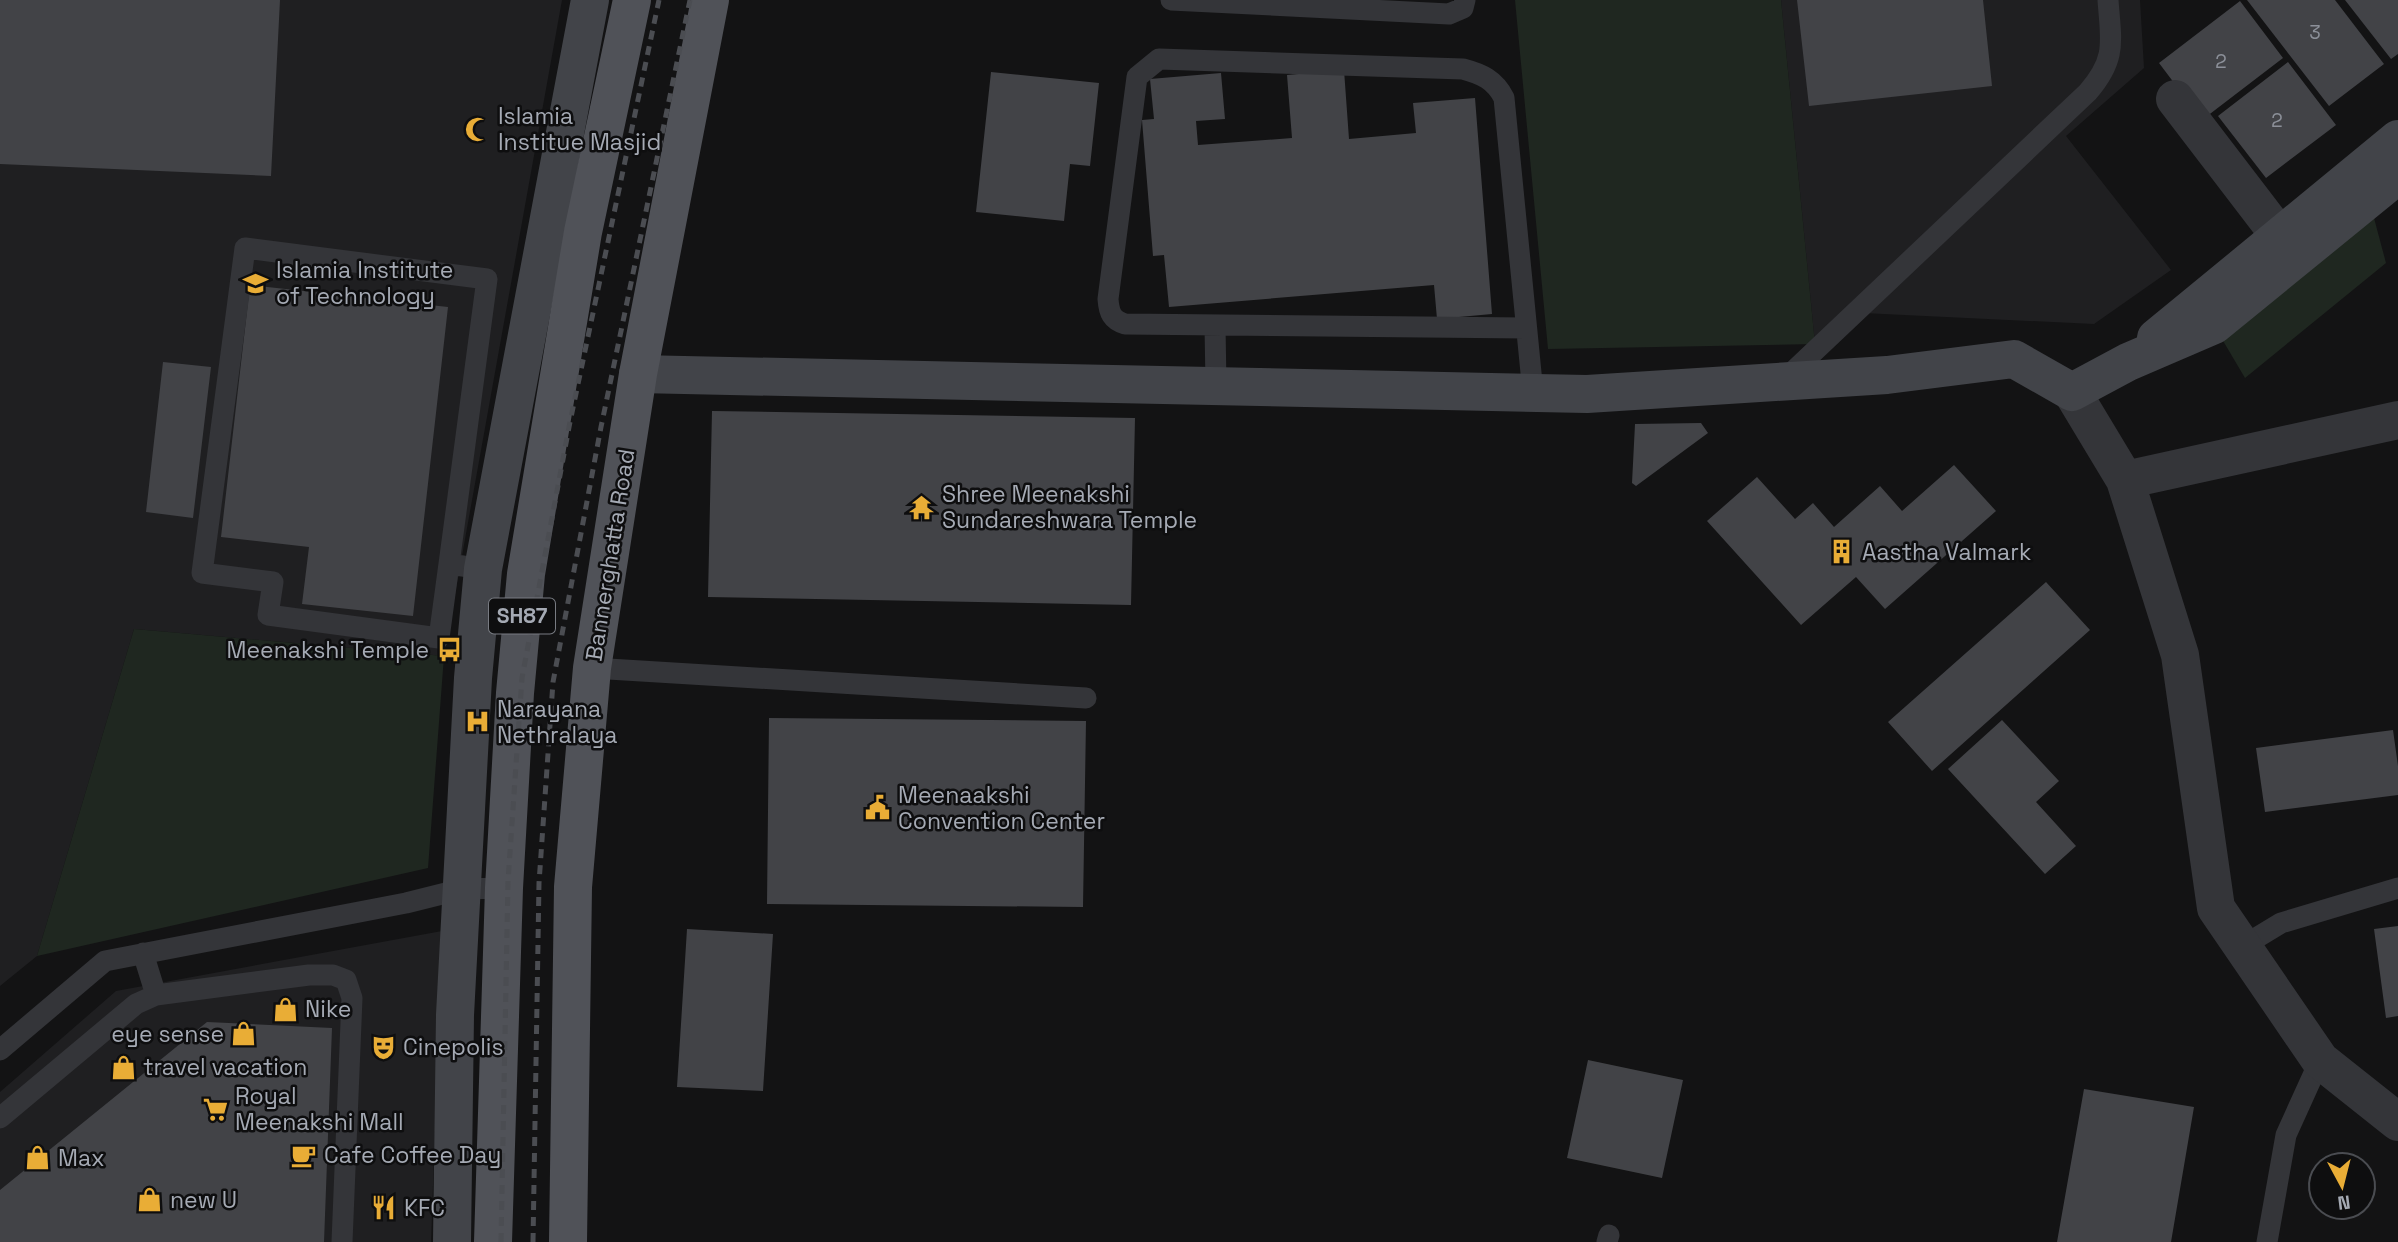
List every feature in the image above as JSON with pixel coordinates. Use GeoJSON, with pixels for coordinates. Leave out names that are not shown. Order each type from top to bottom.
{"type":"FeatureCollection","features":[{"type":"Feature","properties":{"kind":"main road","name":"SH87"},"geometry":{"type":"LineString","coordinates":[[493,1242],[505,888],[515,693],[526,574],[583,232],[632,0]]}},
{"type":"Feature","properties":{"kind":"main road","name":"Bannerghatta Road"},"geometry":{"type":"LineString","coordinates":[[568,1242],[573,887],[593,668],[638,374],[710,0]]}},
{"type":"Feature","properties":{"kind":"street"},"geometry":{"type":"LineString","coordinates":[[452,1242],[455,1015],[472,678],[466,566],[590,0]]}},
{"type":"Feature","properties":{"kind":"street"},"geometry":{"type":"LineString","coordinates":[[2175,99],[2279,235]]}},
{"type":"Feature","properties":{"kind":"street"},"geometry":{"type":"LineString","coordinates":[[2128,362],[2398,139]]}},
{"type":"Feature","properties":{"kind":"street"},"geometry":{"type":"LineString","coordinates":[[2072,392],[2128,362],[2214,325],[2398,175]]}},
{"type":"Feature","properties":{"kind":"street"},"geometry":{"type":"LineString","coordinates":[[638,374],[1587,394],[1887,375],[2014,359],[2072,392],[2125,480],[2180,655],[2216,908],[2319,1060],[2398,1122]]}},
{"type":"Feature","properties":{"kind":"street"},"geometry":{"type":"LineString","coordinates":[[2125,480],[2398,420]]}},
{"type":"Feature","properties":{"kind":"lane"},"geometry":{"type":"LineString","coordinates":[[1171,0],[1449,14],[1463,8],[1465,0]]}},
{"type":"Feature","properties":{"kind":"lane"},"geometry":{"type":"LineString","coordinates":[[1782,382],[2102,76],[2109,61],[2111,42],[2108,0]]}},
{"type":"Feature","properties":{"kind":"lane"},"geometry":{"type":"LineString","coordinates":[[1526,328],[1116,322],[1109,313],[1108,299],[1137,78],[1159,59],[1463,69],[1482,74],[1498,86],[1504,98],[1533,393]]}},
{"type":"Feature","properties":{"kind":"lane"},"geometry":{"type":"LineString","coordinates":[[245,248],[487,279],[466,566],[439,638],[268,615],[272,582],[202,573],[245,248]]}},
{"type":"Feature","properties":{"kind":"lane"},"geometry":{"type":"LineString","coordinates":[[1215,325],[1216,386]]}},
{"type":"Feature","properties":{"kind":"lane"},"geometry":{"type":"LineString","coordinates":[[593,668],[1086,698]]}},
{"type":"Feature","properties":{"kind":"lane"},"geometry":{"type":"LineString","coordinates":[[0,1050],[105,961],[406,903],[462,889],[505,888]]}},
{"type":"Feature","properties":{"kind":"lane"},"geometry":{"type":"LineString","coordinates":[[2243,946],[2281,923],[2398,888]]}},
{"type":"Feature","properties":{"kind":"lane"},"geometry":{"type":"LineString","coordinates":[[143,954],[156,995]]}},
{"type":"Feature","properties":{"kind":"lane"},"geometry":{"type":"LineString","coordinates":[[0,1118],[136,1004],[156,995],[309,975],[333,975],[346,980],[352,998],[342,1242]]}},
{"type":"Feature","properties":{"kind":"lane"},"geometry":{"type":"LineString","coordinates":[[2267,1242],[2286,1135],[2319,1060]]}},
{"type":"Feature","properties":{"kind":"shaded area","name":"Islamia Institute of Technology"},"geometry":{"type":"Polygon","coordinates":[[[0,0],[562,0],[444,656],[134,629],[37,956],[0,986],[0,0]]]}},
{"type":"Feature","properties":{"kind":"shaded area"},"geometry":{"type":"Polygon","coordinates":[[[1515,0],[1781,0],[1815,344],[1548,349],[1515,0]]]}},
{"type":"Feature","properties":{"kind":"shaded area"},"geometry":{"type":"Polygon","coordinates":[[[1781,0],[2140,0],[2144,68],[2066,136],[2171,270],[2094,324],[1863,313],[1815,344],[1781,0]]]}},
{"type":"Feature","properties":{"kind":"shaded area"},"geometry":{"type":"Polygon","coordinates":[[[2374,218],[2386,263],[2245,378],[2219,334],[2374,218]]]}},
{"type":"Feature","properties":{"kind":"shaded area"},"geometry":{"type":"Polygon","coordinates":[[[134,629],[444,656],[428,868],[37,956],[134,629]]]}},
{"type":"Feature","properties":{"kind":"shaded area","name":"Royal Meenakshi Mall"},"geometry":{"type":"Polygon","coordinates":[[[442,931],[431,1242],[0,1242],[0,1092],[116,991],[442,931]]]}},
{"type":"Feature","properties":{"kind":"building"},"geometry":{"type":"Polygon","coordinates":[[[0,0],[280,0],[271,176],[0,164],[0,0]]]}},
{"type":"Feature","properties":{"kind":"building"},"geometry":{"type":"Polygon","coordinates":[[[1797,0],[1983,0],[1992,86],[1809,106],[1797,0]]]}},
{"type":"Feature","properties":{"kind":"building"},"geometry":{"type":"Polygon","coordinates":[[[2247,0],[2335,0],[2384,64],[2329,106],[2247,0]]]}},
{"type":"Feature","properties":{"kind":"building"},"geometry":{"type":"Polygon","coordinates":[[[2345,0],[2398,0],[2398,54],[2391,59],[2345,0]]]}},
{"type":"Feature","properties":{"kind":"building"},"geometry":{"type":"Polygon","coordinates":[[[2240,1],[2283,58],[2202,120],[2159,63],[2240,1]]]}},
{"type":"Feature","properties":{"kind":"building"},"geometry":{"type":"Polygon","coordinates":[[[2288,62],[2336,125],[2266,178],[2218,116],[2288,62]]]}},
{"type":"Feature","properties":{"kind":"building"},"geometry":{"type":"Polygon","coordinates":[[[1344,70],[1349,139],[1416,133],[1413,103],[1475,98],[1492,314],[1437,319],[1434,285],[1169,307],[1164,255],[1153,256],[1142,120],[1154,119],[1150,79],[1221,73],[1225,119],[1196,121],[1198,145],[1292,138],[1287,75],[1344,70]]]}},
{"type":"Feature","properties":{"kind":"building"},"geometry":{"type":"Polygon","coordinates":[[[991,72],[1099,83],[1090,166],[1070,164],[1064,221],[976,212],[991,72]]]}},
{"type":"Feature","properties":{"kind":"building"},"geometry":{"type":"Polygon","coordinates":[[[250,285],[448,307],[413,616],[302,604],[309,547],[221,537],[250,285]]]}},
{"type":"Feature","properties":{"kind":"building"},"geometry":{"type":"Polygon","coordinates":[[[163,362],[211,367],[193,518],[146,512],[163,362]]]}},
{"type":"Feature","properties":{"kind":"building","name":"Shree Meenakshi Sundareshwara Temple"},"geometry":{"type":"Polygon","coordinates":[[[712,411],[1135,418],[1131,605],[708,597],[712,411]]]}},
{"type":"Feature","properties":{"kind":"building"},"geometry":{"type":"Polygon","coordinates":[[[1701,423],[1708,433],[1636,486],[1632,483],[1635,424],[1701,423]]]}},
{"type":"Feature","properties":{"kind":"building","name":"Aastha Valmark"},"geometry":{"type":"Polygon","coordinates":[[[1954,465],[1996,511],[1885,609],[1856,577],[1801,625],[1707,521],[1757,477],[1795,519],[1813,503],[1834,527],[1880,486],[1902,511],[1954,465]]]}},
{"type":"Feature","properties":{"kind":"building"},"geometry":{"type":"Polygon","coordinates":[[[2046,582],[2090,630],[1932,771],[1888,722],[2046,582]]]}},
{"type":"Feature","properties":{"kind":"building"},"geometry":{"type":"Polygon","coordinates":[[[769,718],[1086,721],[1083,907],[767,904],[769,718]]]}},
{"type":"Feature","properties":{"kind":"building"},"geometry":{"type":"Polygon","coordinates":[[[2002,720],[2059,781],[2036,802],[2076,846],[2045,874],[1948,769],[2002,720]]]}},
{"type":"Feature","properties":{"kind":"building"},"geometry":{"type":"Polygon","coordinates":[[[2393,730],[2398,766],[2398,795],[2265,812],[2256,748],[2393,730]]]}},
{"type":"Feature","properties":{"kind":"building"},"geometry":{"type":"Polygon","coordinates":[[[2398,926],[2398,1016],[2386,1018],[2374,929],[2398,926]]]}},
{"type":"Feature","properties":{"kind":"building"},"geometry":{"type":"Polygon","coordinates":[[[687,929],[773,934],[763,1091],[677,1087],[687,929]]]}},
{"type":"Feature","properties":{"kind":"building","name":"Royal Meenakshi Mall"},"geometry":{"type":"Polygon","coordinates":[[[207,1022],[332,1028],[324,1242],[0,1242],[0,1190],[207,1022]]]}},
{"type":"Feature","properties":{"kind":"building"},"geometry":{"type":"Polygon","coordinates":[[[1588,1060],[1683,1080],[1662,1178],[1567,1158],[1588,1060]]]}},
{"type":"Feature","properties":{"kind":"building"},"geometry":{"type":"Polygon","coordinates":[[[2084,1089],[2194,1107],[2171,1242],[2057,1242],[2084,1089]]]}},
{"type":"Feature","properties":{"kind":"railway"},"geometry":{"type":"LineString","coordinates":[[501,1242],[508,881],[522,678],[570,422],[659,0]]}},
{"type":"Feature","properties":{"kind":"railway"},"geometry":{"type":"LineString","coordinates":[[533,1242],[539,883],[553,682],[601,427],[690,0]]}},
{"type":"Feature","properties":{"kind":"place","name":"Islamia Institue Masjid"},"geometry":{"type":"Point","coordinates":[478,129]}},
{"type":"Feature","properties":{"kind":"place","name":"Islamia Institute of Technology"},"geometry":{"type":"Point","coordinates":[256,283]}},
{"type":"Feature","properties":{"kind":"place","name":"Shree Meenakshi Sundareshwara Temple"},"geometry":{"type":"Point","coordinates":[922,507]}},
{"type":"Feature","properties":{"kind":"place","name":"Aastha Valmark"},"geometry":{"type":"Point","coordinates":[1842,552]}},
{"type":"Feature","properties":{"kind":"place","name":"Meenakshi Temple"},"geometry":{"type":"Point","coordinates":[449,650]}},
{"type":"Feature","properties":{"kind":"place","name":"Narayana Nethralaya"},"geometry":{"type":"Point","coordinates":[477,722]}},
{"type":"Feature","properties":{"kind":"place","name":"Meenaakshi Convention Center"},"geometry":{"type":"Point","coordinates":[878,808]}},
{"type":"Feature","properties":{"kind":"place","name":"Nike"},"geometry":{"type":"Point","coordinates":[285,1009]}},
{"type":"Feature","properties":{"kind":"place","name":"eye sense"},"geometry":{"type":"Point","coordinates":[244,1034]}},
{"type":"Feature","properties":{"kind":"place","name":"Cinepolis"},"geometry":{"type":"Point","coordinates":[383,1047]}},
{"type":"Feature","properties":{"kind":"place","name":"travel vacation"},"geometry":{"type":"Point","coordinates":[123,1067]}},
{"type":"Feature","properties":{"kind":"place","name":"Royal Meenakshi Mall"},"geometry":{"type":"Point","coordinates":[215,1109]}},
{"type":"Feature","properties":{"kind":"place","name":"Cafe Coffee Day"},"geometry":{"type":"Point","coordinates":[304,1155]}},
{"type":"Feature","properties":{"kind":"place","name":"Max"},"geometry":{"type":"Point","coordinates":[38,1158]}},
{"type":"Feature","properties":{"kind":"place","name":"new U"},"geometry":{"type":"Point","coordinates":[150,1200]}},
{"type":"Feature","properties":{"kind":"place","name":"KFC"},"geometry":{"type":"Point","coordinates":[384,1208]}}]}
